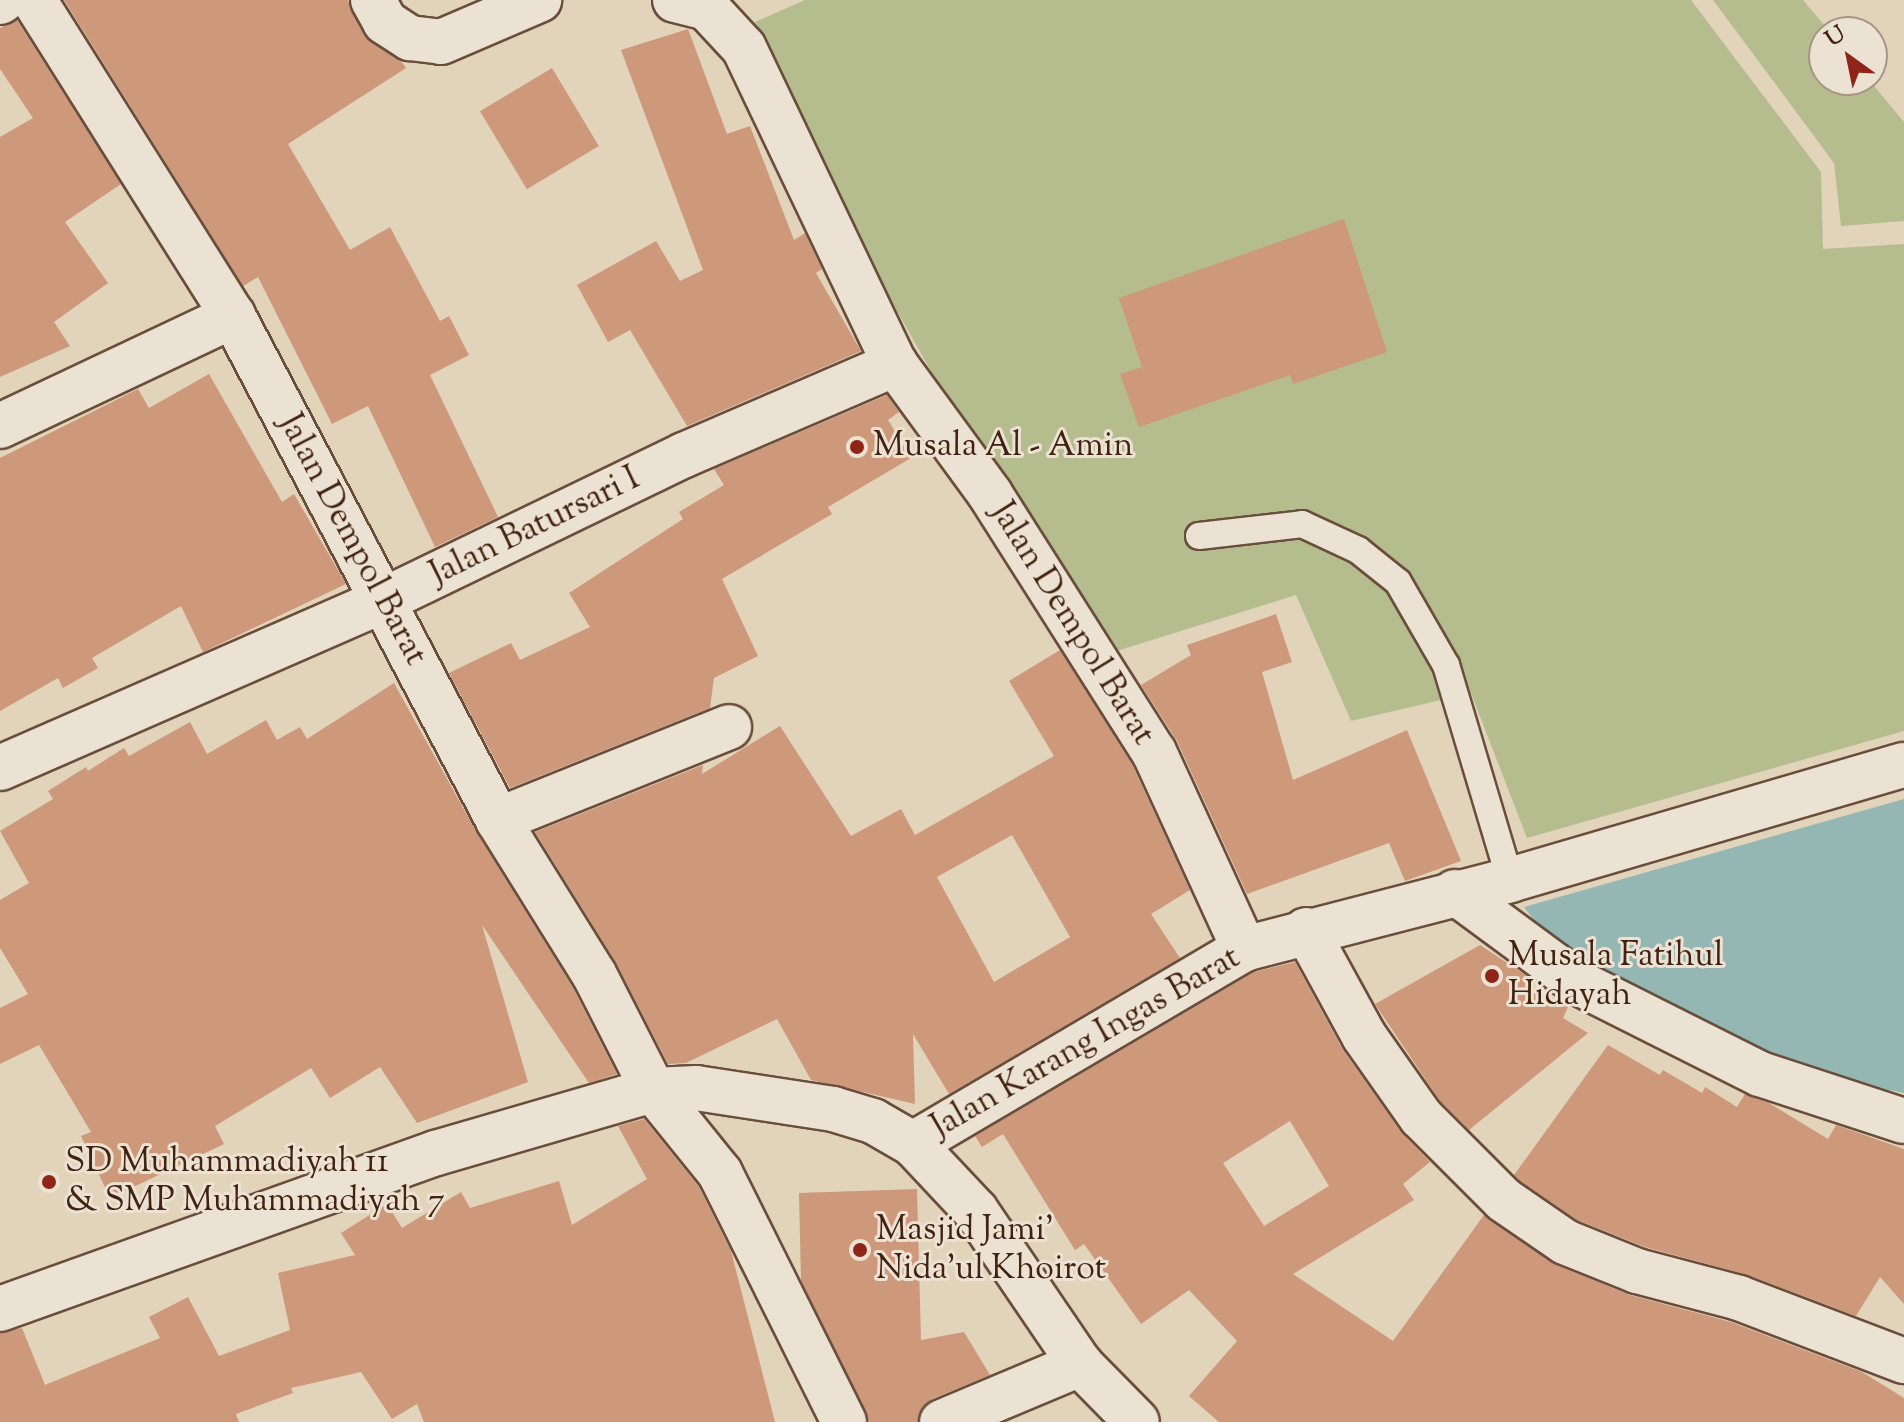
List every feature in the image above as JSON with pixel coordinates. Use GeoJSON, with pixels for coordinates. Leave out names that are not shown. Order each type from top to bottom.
{"type":"FeatureCollection","features":[{"type":"Feature","properties":{"kind":"street","name":"Jalan Dempol Barat"},"geometry":{"type":"LineString","coordinates":[[34,0],[233,316],[498,820],[594,974],[653,1090],[720,1173],[844,1422]]}},
{"type":"Feature","properties":{"kind":"street"},"geometry":{"type":"LineString","coordinates":[[373,0],[385,22],[410,38],[441,42],[539,0]]}},
{"type":"Feature","properties":{"kind":"street","name":"Jalan Dempol Barat"},"geometry":{"type":"LineString","coordinates":[[675,0],[707,8],[744,48],[895,364],[990,494],[1154,752],[1244,949]]}},
{"type":"Feature","properties":{"kind":"street"},"geometry":{"type":"LineString","coordinates":[[0,426],[233,316]]}},
{"type":"Feature","properties":{"kind":"street","name":"Jalan Batursari I"},"geometry":{"type":"LineString","coordinates":[[0,768],[384,600],[684,455],[895,364]]}},
{"type":"Feature","properties":{"kind":"street"},"geometry":{"type":"LineString","coordinates":[[498,820],[729,727]]}},
{"type":"Feature","properties":{"kind":"street","name":"Jalan Karang Ingas Barat"},"geometry":{"type":"LineString","coordinates":[[913,1144],[1244,949],[1306,930],[1510,880],[1904,765]]}},
{"type":"Feature","properties":{"kind":"street"},"geometry":{"type":"LineString","coordinates":[[1455,892],[1591,989],[1760,1074],[1904,1121]]}},
{"type":"Feature","properties":{"kind":"street"},"geometry":{"type":"LineString","coordinates":[[1306,930],[1364,1036],[1421,1117],[1504,1200],[1565,1242],[1637,1271],[1739,1298],[1904,1361]]}},
{"type":"Feature","properties":{"kind":"street"},"geometry":{"type":"LineString","coordinates":[[0,1309],[436,1153],[653,1090],[696,1088],[833,1109],[873,1121],[913,1144],[976,1211],[1080,1364],[1137,1422]]}},
{"type":"Feature","properties":{"kind":"street"},"geometry":{"type":"LineString","coordinates":[[942,1422],[1080,1364]]}},
{"type":"Feature","properties":{"kind":"lane"},"geometry":{"type":"LineString","coordinates":[[1199,536],[1302,524],[1358,550],[1398,582],[1446,665],[1510,880]]}},
{"type":"Feature","properties":{"kind":"green space"},"geometry":{"type":"Polygon","coordinates":[[[805,0],[1691,0],[1821,172],[1823,249],[1904,244],[1904,731],[1527,838],[1471,693],[1351,721],[1296,595],[1104,655],[995,485],[860,245],[755,22],[805,0]]]}},
{"type":"Feature","properties":{"kind":"green space"},"geometry":{"type":"Polygon","coordinates":[[[1713,0],[1803,0],[1816,16],[1808,16],[1808,96],[1882,96],[1904,122],[1904,221],[1841,226],[1834,163],[1713,0]]]}},
{"type":"Feature","properties":{"kind":"water"},"geometry":{"type":"Polygon","coordinates":[[[1904,799],[1904,1093],[1761,1064],[1563,959],[1524,907],[1904,799]]]}},
{"type":"Feature","properties":{"kind":"building"},"geometry":{"type":"Polygon","coordinates":[[[64,0],[348,0],[364,35],[401,61],[406,68],[288,144],[350,250],[390,227],[440,321],[449,316],[469,355],[430,375],[498,517],[435,547],[368,406],[332,424],[258,277],[243,286],[64,0]]]}},
{"type":"Feature","properties":{"kind":"building"},"geometry":{"type":"Polygon","coordinates":[[[17,20],[121,184],[65,222],[108,283],[54,322],[70,346],[0,377],[0,137],[33,118],[0,69],[0,28],[17,20]]]}},
{"type":"Feature","properties":{"kind":"building"},"geometry":{"type":"Polygon","coordinates":[[[688,29],[727,134],[750,126],[794,240],[805,233],[822,269],[816,273],[861,351],[687,426],[630,330],[608,342],[577,285],[656,241],[680,281],[703,270],[621,50],[688,29]]]}},
{"type":"Feature","properties":{"kind":"building"},"geometry":{"type":"Polygon","coordinates":[[[552,68],[599,146],[527,189],[480,111],[552,68]]]}},
{"type":"Feature","properties":{"kind":"building"},"geometry":{"type":"Polygon","coordinates":[[[1344,219],[1387,352],[1293,384],[1290,375],[1139,427],[1120,374],[1142,367],[1119,298],[1344,219]]]}},
{"type":"Feature","properties":{"kind":"building"},"geometry":{"type":"Polygon","coordinates":[[[209,374],[282,502],[294,494],[346,584],[203,652],[181,606],[92,658],[98,668],[63,688],[58,678],[0,711],[0,458],[138,389],[149,408],[209,374]]]}},
{"type":"Feature","properties":{"kind":"building"},"geometry":{"type":"Polygon","coordinates":[[[887,395],[899,412],[888,420],[911,458],[828,507],[832,514],[722,579],[758,656],[714,678],[710,708],[510,788],[449,673],[511,643],[520,660],[590,627],[569,593],[683,519],[679,512],[724,485],[714,469],[887,395]]]}},
{"type":"Feature","properties":{"kind":"building"},"geometry":{"type":"Polygon","coordinates":[[[1276,614],[1292,662],[1262,672],[1293,780],[1407,730],[1461,861],[1405,881],[1389,843],[1247,894],[1177,741],[1141,685],[1191,655],[1187,645],[1276,614]]]}},
{"type":"Feature","properties":{"kind":"building"},"geometry":{"type":"Polygon","coordinates":[[[1060,650],[1132,764],[1190,890],[1151,914],[1180,958],[949,1094],[913,1034],[915,1104],[811,1080],[777,1019],[686,1063],[668,1064],[615,961],[535,832],[703,765],[702,774],[780,726],[851,836],[901,809],[915,835],[1054,756],[1009,681],[1060,650]],[[1012,835],[937,877],[994,982],[1070,937],[1012,835]]]}},
{"type":"Feature","properties":{"kind":"building"},"geometry":{"type":"Polygon","coordinates":[[[394,683],[477,833],[572,986],[617,1074],[589,1083],[482,925],[528,1082],[417,1123],[380,1067],[330,1098],[311,1068],[215,1126],[224,1144],[110,1198],[81,1136],[91,1132],[39,1045],[0,1064],[0,1008],[28,994],[0,948],[0,900],[29,883],[0,831],[53,799],[48,791],[86,767],[88,771],[124,748],[129,756],[190,722],[207,754],[266,720],[277,740],[300,727],[307,739],[394,683]]]}},
{"type":"Feature","properties":{"kind":"building"},"geometry":{"type":"Polygon","coordinates":[[[1480,945],[1527,976],[1536,990],[1568,1007],[1563,1018],[1588,1033],[1469,1130],[1440,1101],[1375,1004],[1480,945]]]}},
{"type":"Feature","properties":{"kind":"building"},"geometry":{"type":"Polygon","coordinates":[[[1295,962],[1343,1050],[1401,1132],[1430,1162],[1403,1184],[1414,1200],[1293,1274],[1393,1341],[1484,1215],[1556,1265],[1630,1295],[1731,1322],[1862,1372],[1904,1398],[1904,1422],[1219,1422],[1189,1396],[1237,1341],[1189,1290],[1141,1324],[1084,1244],[1075,1250],[1003,1134],[982,1147],[975,1136],[1254,972],[1295,962]],[[1290,1121],[1223,1163],[1264,1226],[1329,1186],[1290,1121]]]}},
{"type":"Feature","properties":{"kind":"building"},"geometry":{"type":"Polygon","coordinates":[[[1608,1045],[1660,1075],[1663,1070],[1702,1093],[1705,1087],[1737,1107],[1745,1094],[1769,1103],[1828,1139],[1836,1125],[1904,1149],[1904,1304],[1880,1277],[1856,1316],[1748,1275],[1645,1247],[1577,1220],[1520,1181],[1514,1175],[1608,1045]]]}},
{"type":"Feature","properties":{"kind":"building"},"geometry":{"type":"Polygon","coordinates":[[[644,1119],[699,1187],[731,1251],[775,1422],[424,1422],[417,1404],[392,1419],[361,1372],[291,1388],[293,1393],[236,1414],[239,1422],[0,1422],[0,1333],[22,1328],[45,1385],[160,1338],[149,1317],[188,1297],[219,1356],[290,1330],[278,1273],[355,1255],[341,1233],[387,1204],[402,1228],[461,1192],[470,1208],[559,1181],[572,1225],[647,1179],[618,1126],[644,1119]]]}},
{"type":"Feature","properties":{"kind":"building"},"geometry":{"type":"Polygon","coordinates":[[[917,1189],[921,1340],[964,1332],[990,1375],[932,1399],[922,1408],[918,1422],[869,1422],[801,1281],[799,1193],[917,1189]]]}},
{"type":"Feature","properties":{"kind":"place","name":"Musala Al - Amin"},"geometry":{"type":"Point","coordinates":[857,447]}},
{"type":"Feature","properties":{"kind":"place","name":"Musala Fatihul Hidayah"},"geometry":{"type":"Point","coordinates":[1492,976]}},
{"type":"Feature","properties":{"kind":"place","name":"SD Muhammadiyah 11 & SMP Muhammadiyah 7"},"geometry":{"type":"Point","coordinates":[49,1182]}},
{"type":"Feature","properties":{"kind":"place","name":"Masjid Jami' Nida'ul Khoirot"},"geometry":{"type":"Point","coordinates":[860,1250]}}]}
